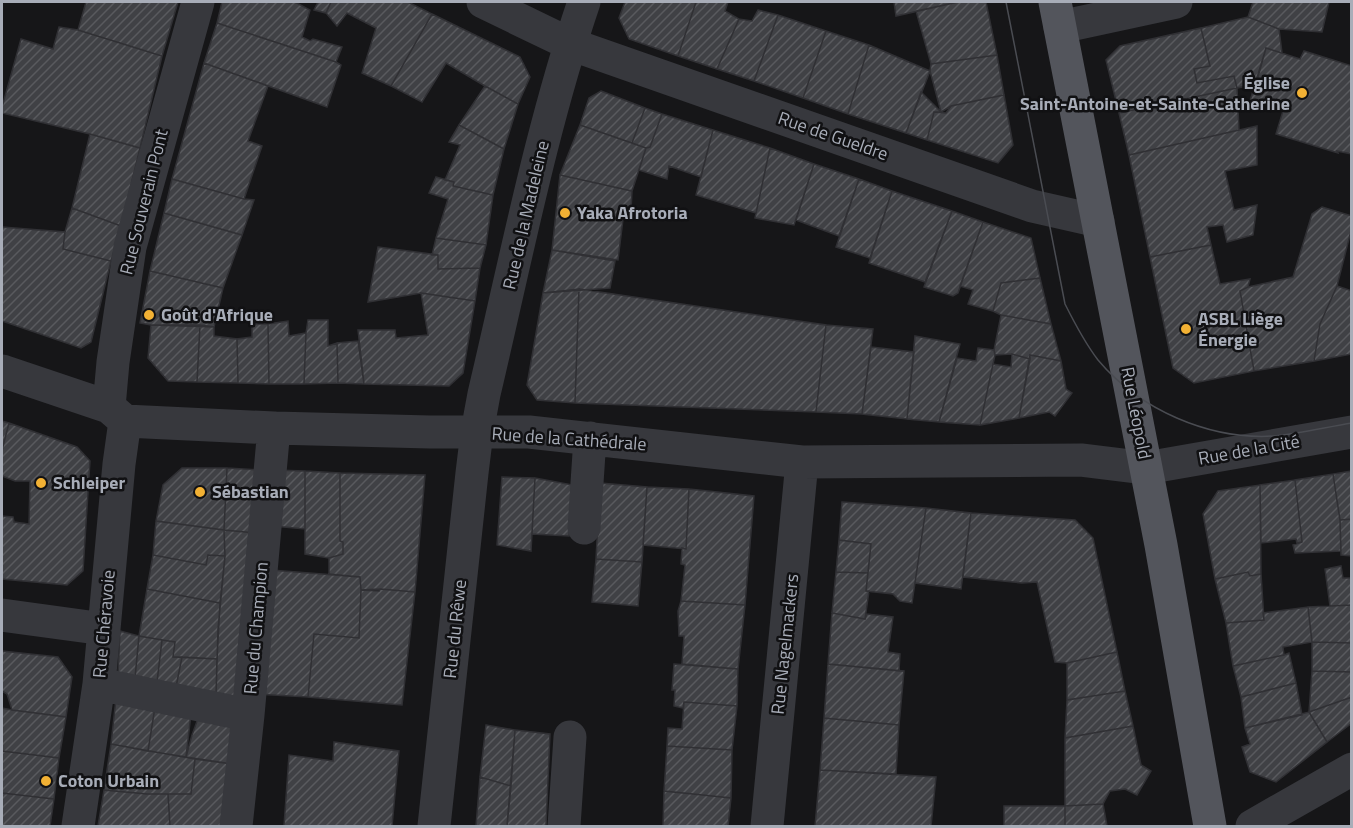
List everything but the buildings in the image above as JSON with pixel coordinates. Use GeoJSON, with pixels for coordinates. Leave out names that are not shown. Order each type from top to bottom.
{"type":"FeatureCollection","features":[{"type":"Feature","properties":{"kind":"main road","name":"Rue Léopold"},"geometry":{"type":"LineString","coordinates":[[1058,14],[1146,468],[1210,826]]}},
{"type":"Feature","properties":{"kind":"street","name":"Rue Souverain Pont"},"geometry":{"type":"LineString","coordinates":[[117,414],[113,362],[130,247],[198,2]]}},
{"type":"Feature","properties":{"kind":"street","name":"Rue de Gueldre"},"geometry":{"type":"LineString","coordinates":[[483,2],[570,44],[1032,206],[1098,221]]}},
{"type":"Feature","properties":{"kind":"street","name":"Rue de la Madeleine"},"geometry":{"type":"LineString","coordinates":[[477,432],[536,170],[570,44],[584,2]]}},
{"type":"Feature","properties":{"kind":"street"},"geometry":{"type":"LineString","coordinates":[[1058,14],[1176,2]]}},
{"type":"Feature","properties":{"kind":"street","name":"Rue de la Cathédrale"},"geometry":{"type":"LineString","coordinates":[[2,371],[117,414],[274,428],[529,432],[802,462],[1081,460],[1146,468]]}},
{"type":"Feature","properties":{"kind":"street","name":"Rue Chéravoie"},"geometry":{"type":"LineString","coordinates":[[78,826],[99,684],[118,464],[117,414]]}},
{"type":"Feature","properties":{"kind":"street","name":"Rue du Champion"},"geometry":{"type":"LineString","coordinates":[[236,826],[274,428]]}},
{"type":"Feature","properties":{"kind":"street","name":"Rue du Rêwe"},"geometry":{"type":"LineString","coordinates":[[434,826],[477,432]]}},
{"type":"Feature","properties":{"kind":"street","name":"Rue de la Cité"},"geometry":{"type":"LineString","coordinates":[[1146,468],[1352,432]]}},
{"type":"Feature","properties":{"kind":"street"},"geometry":{"type":"LineString","coordinates":[[584,528],[590,438]]}},
{"type":"Feature","properties":{"kind":"street","name":"Rue Nagelmackers"},"geometry":{"type":"LineString","coordinates":[[767,826],[802,462]]}},
{"type":"Feature","properties":{"kind":"street"},"geometry":{"type":"LineString","coordinates":[[2,615],[104,629]]}},
{"type":"Feature","properties":{"kind":"street"},"geometry":{"type":"LineString","coordinates":[[99,684],[248,715]]}},
{"type":"Feature","properties":{"kind":"street"},"geometry":{"type":"LineString","coordinates":[[564,826],[570,737]]}},
{"type":"Feature","properties":{"kind":"street"},"geometry":{"type":"LineString","coordinates":[[1264,820],[1352,769]]}},
{"type":"Feature","properties":{"kind":"tram line"},"geometry":{"type":"LineString","coordinates":[[1006,2],[1065,304],[1080,333],[1098,360],[1134,394],[1155,407],[1201,427],[1225,433],[1274,436],[1352,423]]}},
{"type":"Feature","properties":{"kind":"place","name":"Église Saint-Antoine-et-Sainte-Catherine"},"geometry":{"type":"Point","coordinates":[1302,93]}},
{"type":"Feature","properties":{"kind":"place","name":"Yaka Afrotoria"},"geometry":{"type":"Point","coordinates":[565,213]}},
{"type":"Feature","properties":{"kind":"place","name":"Goût d'Afrique"},"geometry":{"type":"Point","coordinates":[149,315]}},
{"type":"Feature","properties":{"kind":"place","name":"ASBL Liège Énergie"},"geometry":{"type":"Point","coordinates":[1186,329]}},
{"type":"Feature","properties":{"kind":"place","name":"Schleiper"},"geometry":{"type":"Point","coordinates":[41,483]}},
{"type":"Feature","properties":{"kind":"place","name":"Sébastian"},"geometry":{"type":"Point","coordinates":[200,492]}},
{"type":"Feature","properties":{"kind":"place","name":"Coton Urbain"},"geometry":{"type":"Point","coordinates":[46,781]}}]}
